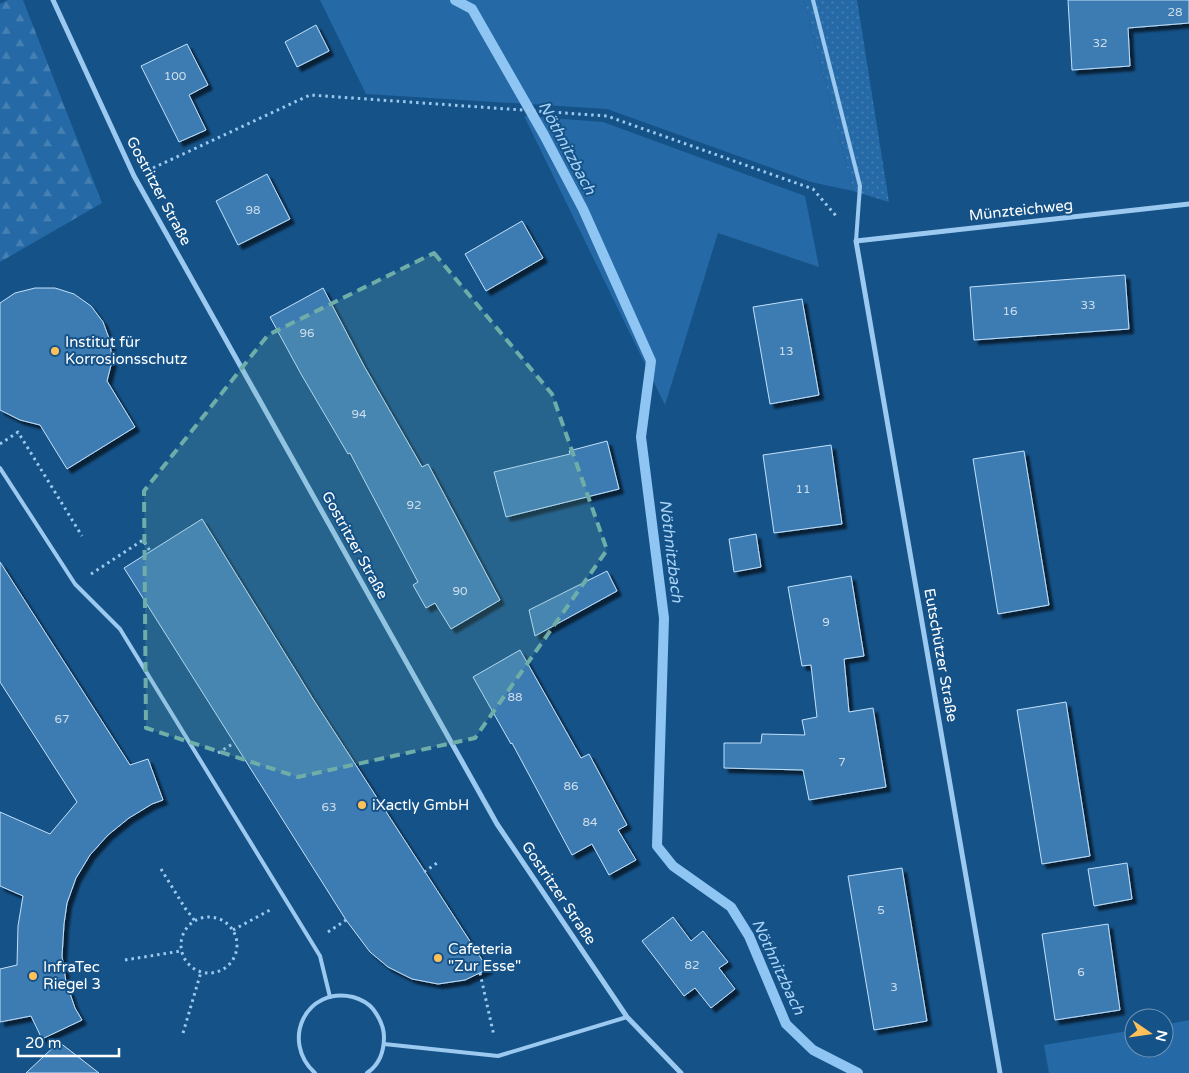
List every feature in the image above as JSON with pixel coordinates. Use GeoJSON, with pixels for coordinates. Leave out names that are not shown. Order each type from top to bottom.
{"type":"FeatureCollection","features":[{"type":"Feature","properties":{"kind":"street","name":"Gostritzer Straße"},"geometry":{"type":"LineString","coordinates":[[53,0],[134,176],[497,824],[627,1017],[681,1073]]}},
{"type":"Feature","properties":{"kind":"street","name":"Münzteichweg"},"geometry":{"type":"LineString","coordinates":[[856,241],[1189,204]]}},
{"type":"Feature","properties":{"kind":"street","name":"Eutschützer Straße"},"geometry":{"type":"LineString","coordinates":[[856,241],[1000,1073]]}},
{"type":"Feature","properties":{"kind":"lane"},"geometry":{"type":"LineString","coordinates":[[812,0],[860,186],[856,241]]}},
{"type":"Feature","properties":{"kind":"lane"},"geometry":{"type":"LineString","coordinates":[[0,468],[75,584],[120,629],[320,956],[330,997]]}},
{"type":"Feature","properties":{"kind":"lane"},"geometry":{"type":"LineString","coordinates":[[315,1073],[303,1059],[300,1050],[298,1036],[301,1023],[307,1011],[318,1002],[330,997],[344,995],[358,998],[370,1006],[379,1017],[384,1030],[384,1044],[380,1058],[367,1073]]}},
{"type":"Feature","properties":{"kind":"lane"},"geometry":{"type":"LineString","coordinates":[[384,1044],[498,1056],[627,1017]]}},
{"type":"Feature","properties":{"kind":"path"},"geometry":{"type":"LineString","coordinates":[[134,176],[310,95],[607,116],[813,189],[856,241]]}},
{"type":"Feature","properties":{"kind":"path"},"geometry":{"type":"LineString","coordinates":[[0,444],[18,432],[82,536]]}},
{"type":"Feature","properties":{"kind":"path"},"geometry":{"type":"LineString","coordinates":[[75,584],[143,540],[150,552]]}},
{"type":"Feature","properties":{"kind":"path"},"geometry":{"type":"LineString","coordinates":[[424,872],[440,861]]}},
{"type":"Feature","properties":{"kind":"path"},"geometry":{"type":"LineString","coordinates":[[161,869],[195,921]]}},
{"type":"Feature","properties":{"kind":"path"},"geometry":{"type":"LineString","coordinates":[[233,930],[286,901]]}},
{"type":"Feature","properties":{"kind":"path"},"geometry":{"type":"LineString","coordinates":[[211,917],[220,919],[233,930],[237,939],[238,949],[235,958],[221,972],[211,974],[201,972],[188,964],[182,951],[181,942],[188,927],[195,921],[211,917]]}},
{"type":"Feature","properties":{"kind":"path"},"geometry":{"type":"LineString","coordinates":[[125,960],[182,951]]}},
{"type":"Feature","properties":{"kind":"path"},"geometry":{"type":"LineString","coordinates":[[183,1033],[201,972]]}},
{"type":"Feature","properties":{"kind":"path"},"geometry":{"type":"LineString","coordinates":[[480,973],[498,1056]]}},
{"type":"Feature","properties":{"kind":"highlighted area"},"geometry":{"type":"Polygon","coordinates":[[[434,253],[552,394],[607,550],[475,738],[298,777],[146,728],[144,491],[268,335],[434,253]]]}},
{"type":"Feature","properties":{"kind":"green space"},"geometry":{"type":"Polygon","coordinates":[[[8,0],[23,0],[102,203],[0,262],[0,4],[8,0]]]}},
{"type":"Feature","properties":{"kind":"green space"},"geometry":{"type":"Polygon","coordinates":[[[320,0],[804,0],[853,191],[811,182],[607,109],[366,94],[320,0]]]}},
{"type":"Feature","properties":{"kind":"green space"},"geometry":{"type":"Polygon","coordinates":[[[804,0],[857,0],[889,202],[853,191],[804,0]]]}},
{"type":"Feature","properties":{"kind":"green space"},"geometry":{"type":"Polygon","coordinates":[[[524,116],[603,122],[805,196],[819,267],[718,233],[665,405],[524,116]]]}},
{"type":"Feature","properties":{"kind":"green space"},"geometry":{"type":"Polygon","coordinates":[[[1189,1020],[1189,1073],[1049,1073],[1044,1045],[1124,1032],[1124,1058],[1174,1058],[1174,1023],[1189,1020]]]}},
{"type":"Feature","properties":{"kind":"building"},"geometry":{"type":"Polygon","coordinates":[[[1068,0],[1189,0],[1189,23],[1128,28],[1130,66],[1072,70],[1068,0]]]}},
{"type":"Feature","properties":{"kind":"building"},"geometry":{"type":"Polygon","coordinates":[[[316,25],[329,51],[297,67],[285,42],[316,25]]]}},
{"type":"Feature","properties":{"kind":"building"},"geometry":{"type":"Polygon","coordinates":[[[187,44],[208,85],[189,95],[206,130],[179,142],[141,66],[187,44]]]}},
{"type":"Feature","properties":{"kind":"building"},"geometry":{"type":"Polygon","coordinates":[[[267,174],[290,219],[238,245],[216,201],[267,174]]]}},
{"type":"Feature","properties":{"kind":"building"},"geometry":{"type":"Polygon","coordinates":[[[522,221],[543,258],[486,291],[465,254],[522,221]]]}},
{"type":"Feature","properties":{"kind":"building"},"geometry":{"type":"Polygon","coordinates":[[[1125,275],[1129,329],[974,340],[970,287],[1125,275]]]}},
{"type":"Feature","properties":{"kind":"building","name":"Institut für Korrosionsschutz"},"geometry":{"type":"Polygon","coordinates":[[[35,288],[55,288],[74,294],[91,306],[103,322],[110,341],[112,361],[107,381],[135,427],[67,469],[40,425],[20,420],[0,410],[0,303],[15,293],[35,288]]]}},
{"type":"Feature","properties":{"kind":"building"},"geometry":{"type":"Polygon","coordinates":[[[323,288],[364,366],[422,467],[428,464],[500,600],[451,629],[435,603],[426,608],[413,585],[418,582],[350,453],[348,454],[270,317],[323,288]]]}},
{"type":"Feature","properties":{"kind":"building"},"geometry":{"type":"Polygon","coordinates":[[[802,299],[819,395],[770,404],[753,307],[802,299]]]}},
{"type":"Feature","properties":{"kind":"building"},"geometry":{"type":"Polygon","coordinates":[[[607,441],[619,489],[506,517],[494,472],[570,454],[569,451],[607,441]]]}},
{"type":"Feature","properties":{"kind":"building"},"geometry":{"type":"Polygon","coordinates":[[[831,445],[842,524],[774,533],[763,455],[831,445]]]}},
{"type":"Feature","properties":{"kind":"building"},"geometry":{"type":"Polygon","coordinates":[[[1024,451],[1049,605],[998,614],[973,459],[1024,451]]]}},
{"type":"Feature","properties":{"kind":"building"},"geometry":{"type":"Polygon","coordinates":[[[202,519],[313,699],[488,969],[465,980],[438,984],[412,979],[388,967],[370,952],[346,920],[124,568],[202,519]]]}},
{"type":"Feature","properties":{"kind":"building"},"geometry":{"type":"Polygon","coordinates":[[[756,534],[761,567],[734,572],[729,539],[756,534]]]}},
{"type":"Feature","properties":{"kind":"building"},"geometry":{"type":"Polygon","coordinates":[[[0,562],[130,765],[148,759],[163,800],[152,804],[129,818],[108,835],[90,855],[76,878],[67,903],[62,956],[66,982],[75,1008],[82,1020],[42,1039],[31,1016],[0,1022],[0,969],[17,965],[18,926],[23,896],[0,886],[0,812],[50,834],[77,802],[0,682],[0,562]]]}},
{"type":"Feature","properties":{"kind":"building"},"geometry":{"type":"Polygon","coordinates":[[[607,571],[617,591],[535,636],[529,610],[607,571]]]}},
{"type":"Feature","properties":{"kind":"building"},"geometry":{"type":"Polygon","coordinates":[[[851,576],[864,656],[844,659],[849,712],[873,708],[886,787],[809,800],[803,770],[724,768],[724,743],[761,743],[762,734],[805,735],[802,720],[817,717],[811,665],[802,666],[788,587],[851,576]]]}},
{"type":"Feature","properties":{"kind":"building"},"geometry":{"type":"Polygon","coordinates":[[[520,650],[581,758],[589,754],[627,825],[618,830],[636,860],[609,875],[592,844],[572,855],[512,743],[473,677],[520,650]]]}},
{"type":"Feature","properties":{"kind":"building"},"geometry":{"type":"Polygon","coordinates":[[[1066,702],[1090,856],[1042,864],[1017,710],[1066,702]]]}},
{"type":"Feature","properties":{"kind":"building"},"geometry":{"type":"Polygon","coordinates":[[[1127,863],[1132,899],[1094,906],[1088,869],[1127,863]]]}},
{"type":"Feature","properties":{"kind":"building"},"geometry":{"type":"Polygon","coordinates":[[[902,868],[927,1021],[874,1030],[848,876],[902,868]]]}},
{"type":"Feature","properties":{"kind":"building"},"geometry":{"type":"Polygon","coordinates":[[[673,917],[691,941],[703,931],[728,962],[719,968],[735,989],[711,1008],[695,988],[684,996],[642,941],[673,917]]]}},
{"type":"Feature","properties":{"kind":"building"},"geometry":{"type":"Polygon","coordinates":[[[1108,924],[1120,1010],[1055,1020],[1042,934],[1108,924]]]}},
{"type":"Feature","properties":{"kind":"building"},"geometry":{"type":"Polygon","coordinates":[[[59,1042],[99,1073],[26,1073],[59,1042]]]}},
{"type":"Feature","properties":{"kind":"waterway","name":"Nöthnitzbach"},"geometry":{"type":"LineString","coordinates":[[455,0],[472,9],[544,135],[583,209],[651,361],[641,437],[664,618],[657,846],[673,866],[731,907],[749,936],[786,1024],[813,1050],[858,1073]]}},
{"type":"Feature","properties":{"kind":"place","name":"Institut für Korrosionsschutz"},"geometry":{"type":"Point","coordinates":[55,351]}},
{"type":"Feature","properties":{"kind":"place","name":"iXactly GmbH"},"geometry":{"type":"Point","coordinates":[362,805]}},
{"type":"Feature","properties":{"kind":"place","name":"Cafeteria \"Zur Esse\""},"geometry":{"type":"Point","coordinates":[438,958]}},
{"type":"Feature","properties":{"kind":"place","name":"InfraTec Riegel 3"},"geometry":{"type":"Point","coordinates":[33,976]}}]}
